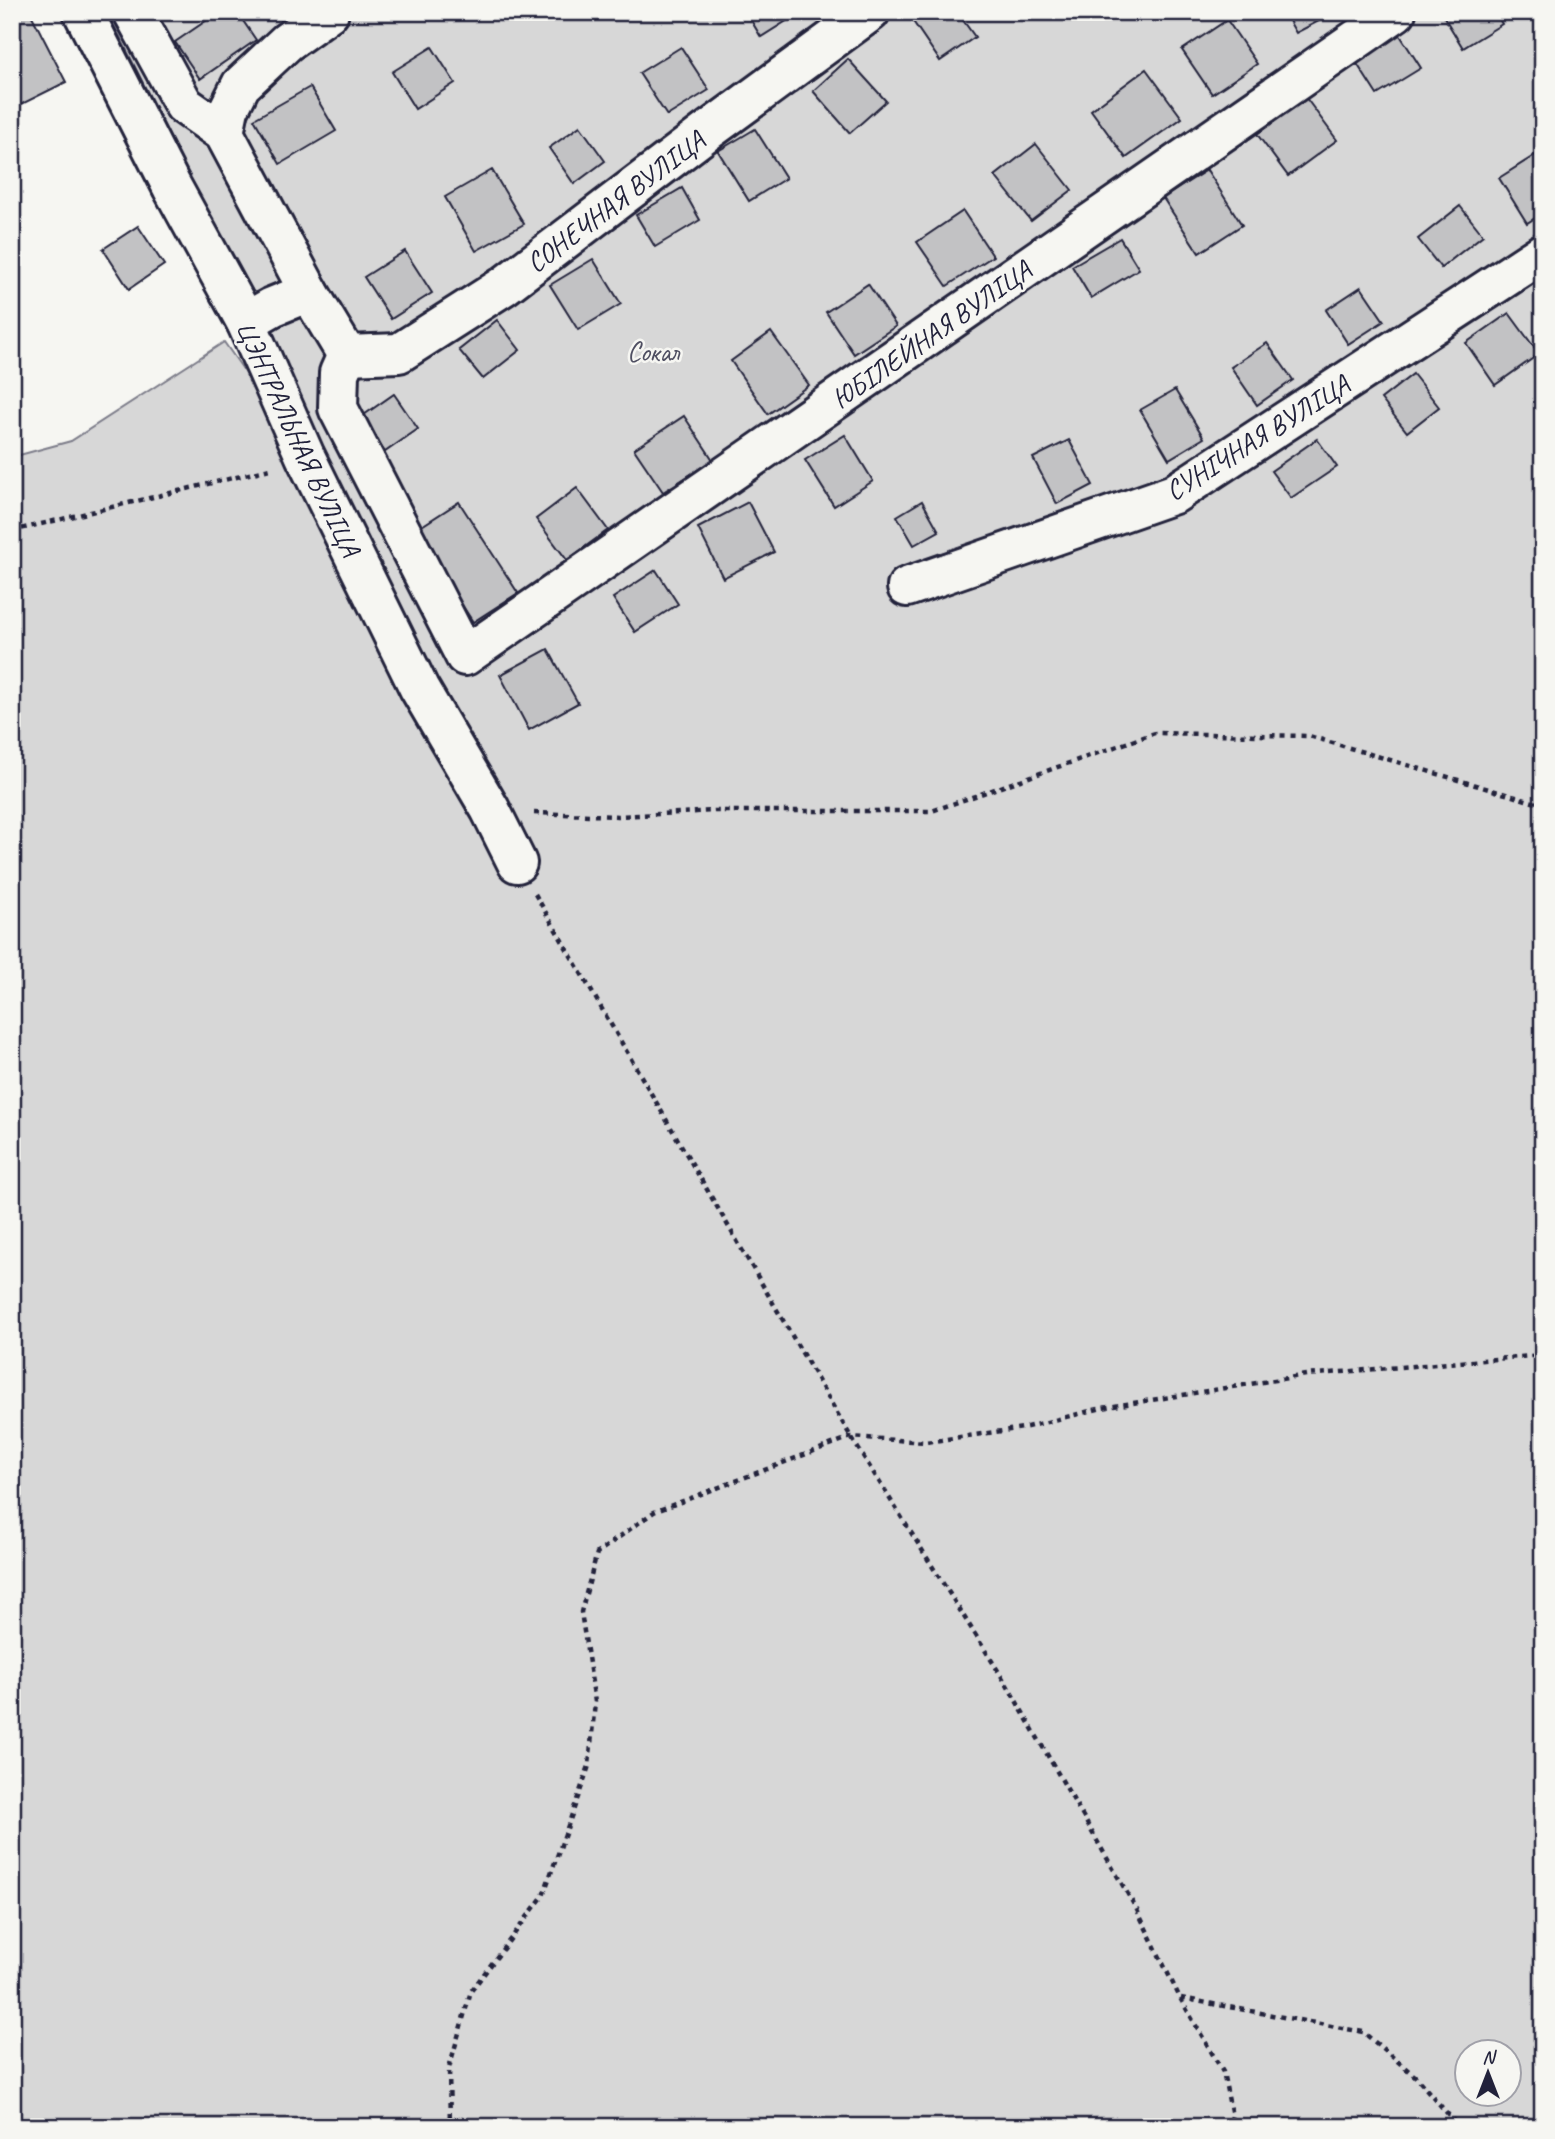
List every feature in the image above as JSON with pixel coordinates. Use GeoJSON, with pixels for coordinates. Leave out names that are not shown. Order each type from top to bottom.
{"type":"FeatureCollection","features":[{"type":"Feature","properties":{"kind":"street","name":"ЦЭНТРАЛЬНАЯ ВУЛІЦА"},"geometry":{"type":"LineString","coordinates":[[83,12],[172,187],[246,322],[305,456],[419,688],[490,809],[517,863]]}},
{"type":"Feature","properties":{"kind":"street"},"geometry":{"type":"LineString","coordinates":[[133,12],[184,105],[225,133],[309,292],[347,355]]}},
{"type":"Feature","properties":{"kind":"street"},"geometry":{"type":"LineString","coordinates":[[225,133],[229,109],[241,85],[287,43],[330,12]]}},
{"type":"Feature","properties":{"kind":"street","name":"СОНЕЧНАЯ ВУЛІЦА"},"geometry":{"type":"LineString","coordinates":[[347,355],[399,353],[504,286],[870,12]]}},
{"type":"Feature","properties":{"kind":"street","name":"ЮБІЛЕЙНАЯ ВУЛІЦА"},"geometry":{"type":"LineString","coordinates":[[347,355],[339,373],[338,408],[465,656],[1396,12]]}},
{"type":"Feature","properties":{"kind":"street","name":"СУНІЧНАЯ ВУЛІЦА"},"geometry":{"type":"LineString","coordinates":[[908,587],[1174,494],[1543,253]]}},
{"type":"Feature","properties":{"kind":"street"},"geometry":{"type":"LineString","coordinates":[[246,322],[272,307],[309,292]]}},
{"type":"Feature","properties":{"kind":"path"},"geometry":{"type":"LineString","coordinates":[[12,531],[259,472],[305,456]]}},
{"type":"Feature","properties":{"kind":"path"},"geometry":{"type":"LineString","coordinates":[[490,809],[524,813],[618,816],[716,811],[932,811],[1155,733],[1309,736],[1543,805]]}},
{"type":"Feature","properties":{"kind":"path"},"geometry":{"type":"LineString","coordinates":[[517,863],[851,1437],[1007,1685],[1137,1910],[1180,1998],[1223,2072],[1233,2116],[1229,2127]]}},
{"type":"Feature","properties":{"kind":"path"},"geometry":{"type":"LineString","coordinates":[[450,2127],[449,2068],[471,1991],[543,1896],[589,1766],[595,1702],[581,1612],[597,1553],[654,1512],[851,1437],[926,1441],[1023,1428],[1102,1408],[1307,1376],[1543,1355]]}},
{"type":"Feature","properties":{"kind":"path"},"geometry":{"type":"LineString","coordinates":[[1180,1998],[1363,2032],[1415,2076],[1459,2127]]}},
{"type":"Feature","properties":{"kind":"green space","name":"Сокал"},"geometry":{"type":"Polygon","coordinates":[[[108,12],[1543,12],[1543,2127],[12,2127],[12,457],[71,441],[224,342],[349,521],[343,488],[108,12]]]}},
{"type":"Feature","properties":{"kind":"building"},"geometry":{"type":"Polygon","coordinates":[[[30,12],[66,82],[12,109],[12,20],[30,12]]]}},
{"type":"Feature","properties":{"kind":"building"},"geometry":{"type":"Polygon","coordinates":[[[219,12],[237,12],[256,40],[200,79],[175,42],[219,12]]]}},
{"type":"Feature","properties":{"kind":"building"},"geometry":{"type":"Polygon","coordinates":[[[746,12],[794,12],[796,15],[761,37],[746,12]]]}},
{"type":"Feature","properties":{"kind":"building"},"geometry":{"type":"Polygon","coordinates":[[[917,12],[957,12],[975,37],[940,61],[910,17],[917,12]]]}},
{"type":"Feature","properties":{"kind":"building"},"geometry":{"type":"Polygon","coordinates":[[[1284,12],[1336,12],[1296,33],[1284,12]]]}},
{"type":"Feature","properties":{"kind":"building"},"geometry":{"type":"Polygon","coordinates":[[[1441,12],[1495,12],[1502,24],[1463,48],[1441,12]]]}},
{"type":"Feature","properties":{"kind":"building"},"geometry":{"type":"Polygon","coordinates":[[[1227,20],[1257,64],[1212,94],[1182,50],[1227,20]]]}},
{"type":"Feature","properties":{"kind":"building"},"geometry":{"type":"Polygon","coordinates":[[[1398,32],[1421,68],[1377,95],[1354,59],[1398,32]]]}},
{"type":"Feature","properties":{"kind":"building"},"geometry":{"type":"Polygon","coordinates":[[[432,47],[455,83],[415,109],[392,72],[432,47]]]}},
{"type":"Feature","properties":{"kind":"building"},"geometry":{"type":"Polygon","coordinates":[[[681,47],[709,90],[667,116],[639,73],[681,47]]]}},
{"type":"Feature","properties":{"kind":"building"},"geometry":{"type":"Polygon","coordinates":[[[848,59],[886,101],[850,133],[813,91],[848,59]]]}},
{"type":"Feature","properties":{"kind":"building"},"geometry":{"type":"Polygon","coordinates":[[[1146,69],[1182,118],[1126,158],[1091,110],[1146,69]]]}},
{"type":"Feature","properties":{"kind":"building"},"geometry":{"type":"Polygon","coordinates":[[[310,87],[336,131],[280,164],[254,119],[310,87]]]}},
{"type":"Feature","properties":{"kind":"building"},"geometry":{"type":"Polygon","coordinates":[[[1306,98],[1337,140],[1288,176],[1257,134],[1306,98]]]}},
{"type":"Feature","properties":{"kind":"building"},"geometry":{"type":"Polygon","coordinates":[[[580,126],[605,161],[574,184],[549,148],[580,126]]]}},
{"type":"Feature","properties":{"kind":"building"},"geometry":{"type":"Polygon","coordinates":[[[755,129],[786,178],[749,201],[718,151],[755,129]]]}},
{"type":"Feature","properties":{"kind":"building"},"geometry":{"type":"Polygon","coordinates":[[[1036,144],[1072,190],[1031,221],[995,176],[1036,144]]]}},
{"type":"Feature","properties":{"kind":"building"},"geometry":{"type":"Polygon","coordinates":[[[1543,150],[1543,213],[1527,223],[1499,178],[1543,150]]]}},
{"type":"Feature","properties":{"kind":"building"},"geometry":{"type":"Polygon","coordinates":[[[492,170],[524,224],[476,251],[445,197],[492,170]]]}},
{"type":"Feature","properties":{"kind":"building"},"geometry":{"type":"Polygon","coordinates":[[[1207,170],[1242,225],[1199,253],[1163,198],[1207,170]]]}},
{"type":"Feature","properties":{"kind":"building"},"geometry":{"type":"Polygon","coordinates":[[[682,188],[700,220],[655,247],[636,215],[682,188]]]}},
{"type":"Feature","properties":{"kind":"building"},"geometry":{"type":"Polygon","coordinates":[[[1460,206],[1483,235],[1441,268],[1418,239],[1460,206]]]}},
{"type":"Feature","properties":{"kind":"building"},"geometry":{"type":"Polygon","coordinates":[[[963,211],[993,256],[947,286],[917,242],[963,211]]]}},
{"type":"Feature","properties":{"kind":"building"},"geometry":{"type":"Polygon","coordinates":[[[138,226],[164,265],[129,289],[103,249],[138,226]]]}},
{"type":"Feature","properties":{"kind":"building"},"geometry":{"type":"Polygon","coordinates":[[[1120,238],[1139,269],[1091,298],[1072,266],[1120,238]]]}},
{"type":"Feature","properties":{"kind":"building"},"geometry":{"type":"Polygon","coordinates":[[[405,251],[432,293],[391,319],[364,277],[405,251]]]}},
{"type":"Feature","properties":{"kind":"building"},"geometry":{"type":"Polygon","coordinates":[[[593,259],[621,304],[578,330],[550,285],[593,259]]]}},
{"type":"Feature","properties":{"kind":"building"},"geometry":{"type":"Polygon","coordinates":[[[868,284],[896,326],[854,354],[826,312],[868,284]]]}},
{"type":"Feature","properties":{"kind":"building"},"geometry":{"type":"Polygon","coordinates":[[[1361,287],[1384,321],[1348,344],[1326,310],[1361,287]]]}},
{"type":"Feature","properties":{"kind":"building"},"geometry":{"type":"Polygon","coordinates":[[[1509,313],[1539,354],[1495,385],[1466,343],[1509,313]]]}},
{"type":"Feature","properties":{"kind":"building"},"geometry":{"type":"Polygon","coordinates":[[[497,320],[520,350],[483,379],[459,350],[497,320]]]}},
{"type":"Feature","properties":{"kind":"building"},"geometry":{"type":"Polygon","coordinates":[[[771,332],[809,385],[768,414],[731,361],[771,332]]]}},
{"type":"Feature","properties":{"kind":"building"},"geometry":{"type":"Polygon","coordinates":[[[1267,343],[1293,380],[1257,405],[1231,367],[1267,343]]]}},
{"type":"Feature","properties":{"kind":"building"},"geometry":{"type":"Polygon","coordinates":[[[1413,374],[1439,407],[1407,432],[1381,399],[1413,374]]]}},
{"type":"Feature","properties":{"kind":"building"},"geometry":{"type":"Polygon","coordinates":[[[1175,390],[1204,438],[1169,459],[1140,410],[1175,390]]]}},
{"type":"Feature","properties":{"kind":"building"},"geometry":{"type":"Polygon","coordinates":[[[394,394],[418,429],[385,452],[361,417],[394,394]]]}},
{"type":"Feature","properties":{"kind":"building"},"geometry":{"type":"Polygon","coordinates":[[[684,416],[713,460],[663,492],[634,449],[684,416]]]}},
{"type":"Feature","properties":{"kind":"building"},"geometry":{"type":"Polygon","coordinates":[[[845,435],[873,481],[834,506],[805,460],[845,435]]]}},
{"type":"Feature","properties":{"kind":"building"},"geometry":{"type":"Polygon","coordinates":[[[1317,439],[1337,467],[1291,498],[1271,471],[1317,439]]]}},
{"type":"Feature","properties":{"kind":"building"},"geometry":{"type":"Polygon","coordinates":[[[1069,440],[1093,485],[1057,504],[1033,458],[1069,440]]]}},
{"type":"Feature","properties":{"kind":"building"},"geometry":{"type":"Polygon","coordinates":[[[577,488],[608,530],[567,560],[536,519],[577,488]]]}},
{"type":"Feature","properties":{"kind":"building"},"geometry":{"type":"Polygon","coordinates":[[[922,501],[939,531],[914,545],[897,516],[922,501]]]}},
{"type":"Feature","properties":{"kind":"building"},"geometry":{"type":"Polygon","coordinates":[[[459,502],[518,593],[473,622],[414,531],[459,502]]]}},
{"type":"Feature","properties":{"kind":"building"},"geometry":{"type":"Polygon","coordinates":[[[748,502],[774,552],[723,578],[698,528],[748,502]]]}},
{"type":"Feature","properties":{"kind":"building"},"geometry":{"type":"Polygon","coordinates":[[[656,570],[678,604],[635,632],[613,598],[656,570]]]}},
{"type":"Feature","properties":{"kind":"building"},"geometry":{"type":"Polygon","coordinates":[[[548,649],[578,703],[529,730],[500,675],[548,649]]]}}]}
